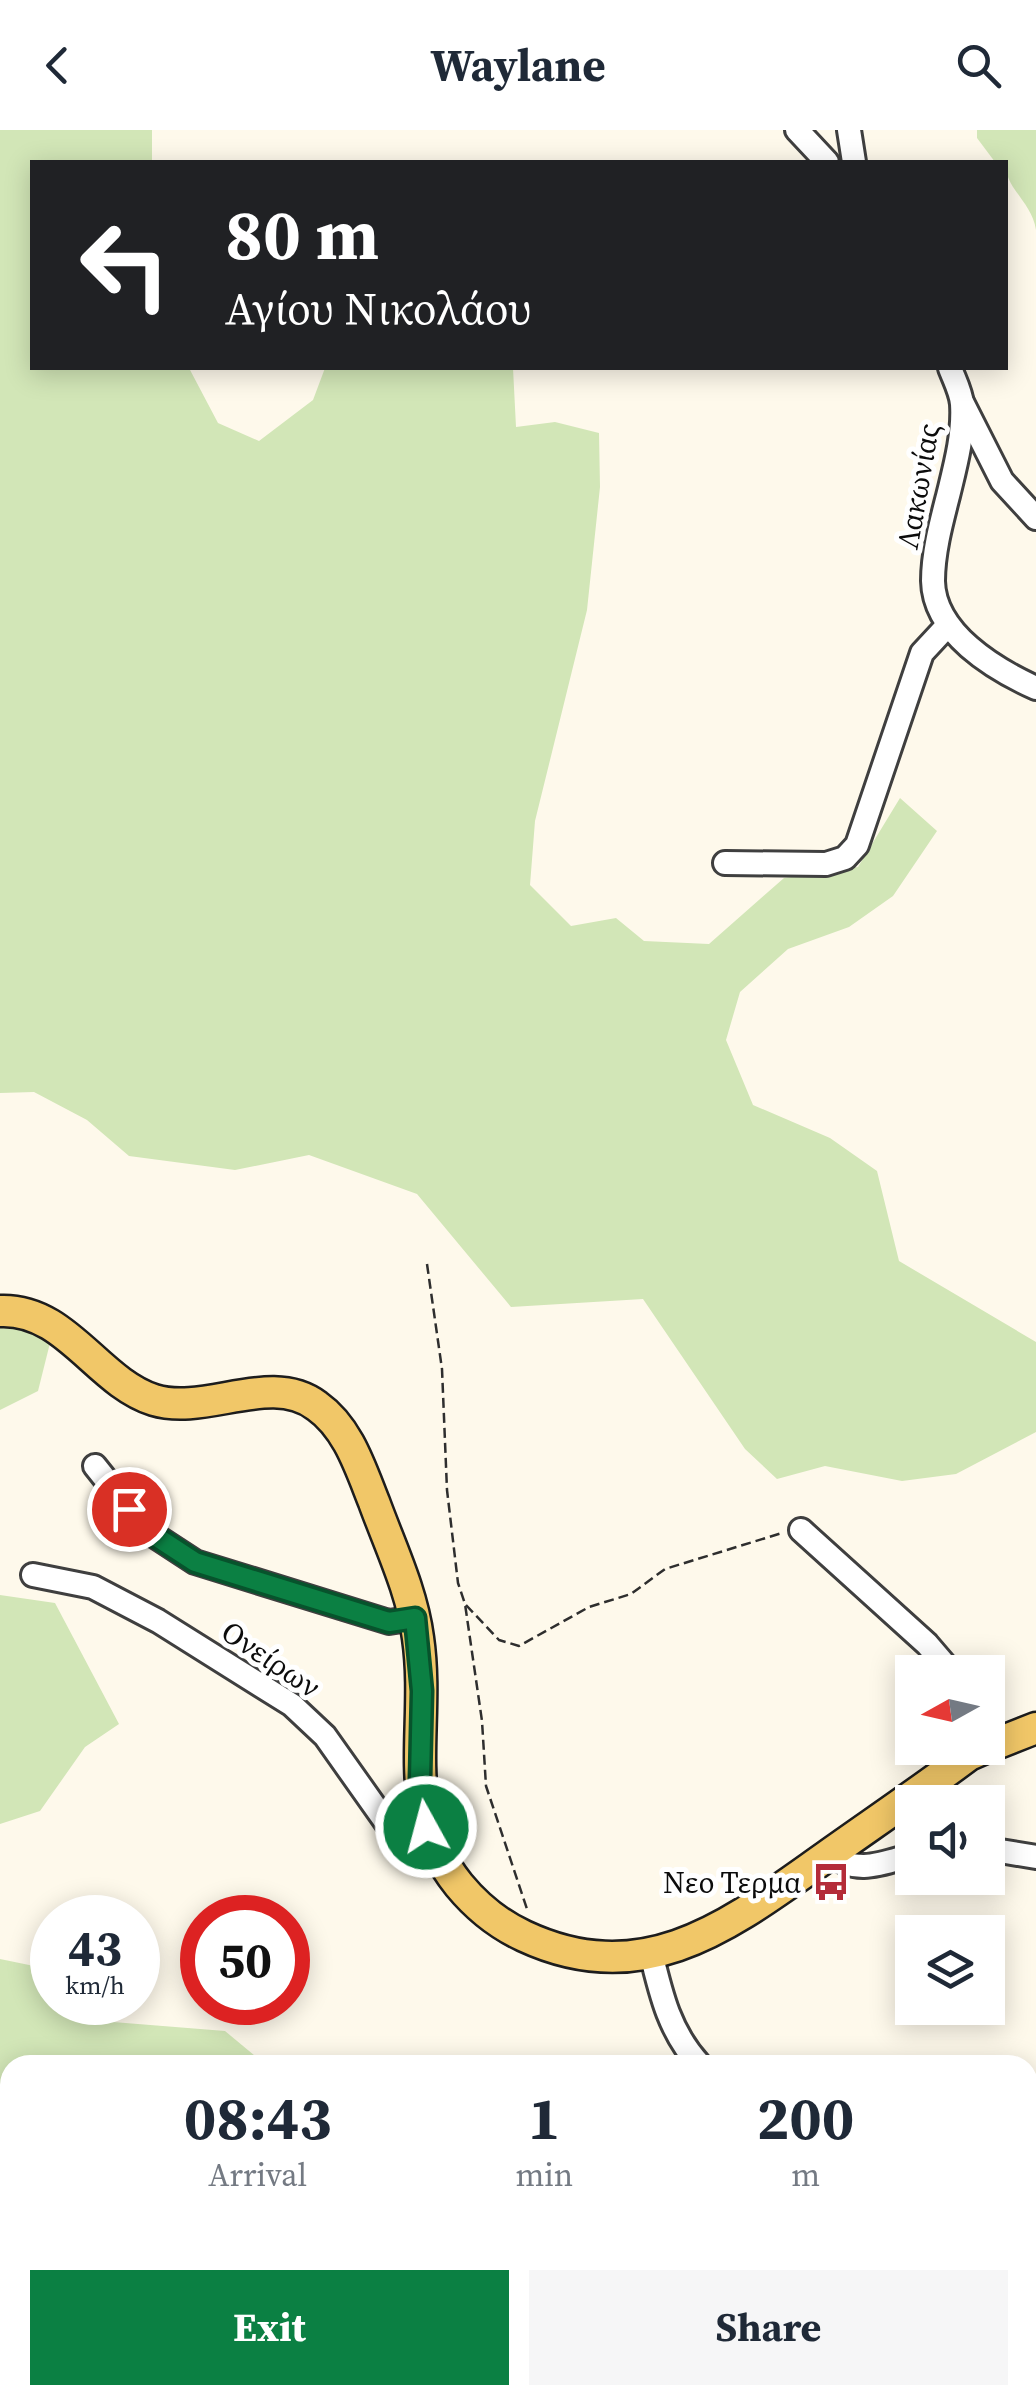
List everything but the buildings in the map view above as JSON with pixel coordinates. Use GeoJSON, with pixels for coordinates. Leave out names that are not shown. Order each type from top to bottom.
{"type":"FeatureCollection","features":[{"type":"Feature","properties":{"kind":"main road"},"geometry":{"type":"LineString","coordinates":[[0,1311],[28,1314],[47,1322],[128,1385],[155,1400],[186,1404],[273,1393],[299,1396],[318,1406],[341,1429],[356,1457],[415,1618],[422,1691],[422,1810],[431,1844],[450,1874],[483,1911],[532,1940],[604,1957],[651,1953],[711,1934],[955,1765]]}},
{"type":"Feature","properties":{"kind":"main road"},"geometry":{"type":"LineString","coordinates":[[1005,1738],[1036,1728]]}},
{"type":"Feature","properties":{"kind":"street"},"geometry":{"type":"LineString","coordinates":[[797,130],[825,160]]}},
{"type":"Feature","properties":{"kind":"street"},"geometry":{"type":"LineString","coordinates":[[850,130],[854,160]]}},
{"type":"Feature","properties":{"kind":"street","name":"Λακωνίας"},"geometry":{"type":"LineString","coordinates":[[948,625],[933,582],[941,524],[959,454],[962,401],[951,370]]}},
{"type":"Feature","properties":{"kind":"street"},"geometry":{"type":"LineString","coordinates":[[962,401],[1002,481],[1036,518]]}},
{"type":"Feature","properties":{"kind":"street"},"geometry":{"type":"LineString","coordinates":[[725,863],[826,864],[845,858],[857,845],[922,653],[948,625],[987,661],[1036,688]]}},
{"type":"Feature","properties":{"kind":"street"},"geometry":{"type":"LineString","coordinates":[[95,1466],[146,1530],[195,1562],[389,1622],[415,1618]]}},
{"type":"Feature","properties":{"kind":"street"},"geometry":{"type":"LineString","coordinates":[[801,1530],[936,1655]]}},
{"type":"Feature","properties":{"kind":"street","name":"Ονείρων"},"geometry":{"type":"LineString","coordinates":[[34,1576],[93,1587],[256,1680],[292,1705],[325,1736],[395,1835],[409,1844],[431,1844]]}},
{"type":"Feature","properties":{"kind":"street"},"geometry":{"type":"LineString","coordinates":[[1005,1851],[1036,1857]]}},
{"type":"Feature","properties":{"kind":"street"},"geometry":{"type":"LineString","coordinates":[[830,1854],[857,1868],[895,1860]]}},
{"type":"Feature","properties":{"kind":"street"},"geometry":{"type":"LineString","coordinates":[[651,1953],[662,2000],[675,2032],[692,2055]]}},
{"type":"Feature","properties":{"kind":"path"},"geometry":{"type":"LineString","coordinates":[[427,1264],[442,1368],[447,1490],[482,1722],[486,1786],[523,1895],[532,1940]]}},
{"type":"Feature","properties":{"kind":"path"},"geometry":{"type":"LineString","coordinates":[[465,1604],[499,1640],[519,1646],[588,1606],[631,1594],[665,1569],[789,1530],[801,1530]]}},
{"type":"Feature","properties":{"kind":"green space"},"geometry":{"type":"Polygon","coordinates":[[[0,130],[152,130],[152,160],[30,160],[30,370],[190,370],[218,423],[259,441],[313,400],[324,370],[513,370],[516,427],[555,422],[599,433],[600,487],[587,610],[535,821],[530,885],[571,926],[616,918],[644,941],[709,944],[784,878],[858,867],[900,798],[937,831],[893,896],[849,927],[788,949],[740,992],[726,1040],[753,1105],[830,1138],[877,1171],[899,1261],[1036,1342],[1036,1432],[956,1474],[902,1481],[825,1466],[777,1479],[745,1449],[643,1299],[511,1307],[417,1194],[309,1155],[235,1170],[129,1156],[87,1120],[34,1092],[0,1093],[0,130]]]}},
{"type":"Feature","properties":{"kind":"green space"},"geometry":{"type":"Polygon","coordinates":[[[977,130],[1036,130],[1036,230],[1009,180],[1008,160],[994,160],[977,138],[977,130]]]}},
{"type":"Feature","properties":{"kind":"green space"},"geometry":{"type":"Polygon","coordinates":[[[17,1323],[51,1339],[38,1391],[0,1410],[0,1326],[17,1323]]]}},
{"type":"Feature","properties":{"kind":"green space"},"geometry":{"type":"Polygon","coordinates":[[[0,1595],[55,1603],[119,1724],[85,1747],[40,1811],[0,1824],[0,1595]]]}},
{"type":"Feature","properties":{"kind":"green space"},"geometry":{"type":"Polygon","coordinates":[[[0,1959],[30,1965],[30,2025],[150,2025],[225,2031],[254,2055],[0,2055],[0,1959]]]}},
{"type":"Feature","properties":{"kind":"place","name":"Νεο Τερμα"},"geometry":{"type":"Point","coordinates":[831,1882]}},
{"type":"Feature","properties":{"kind":"route"},"geometry":{"type":"LineString","coordinates":[[129,1509],[146,1530],[195,1562],[389,1622],[415,1618],[422,1691],[420,1779],[426,1827]]}}]}
